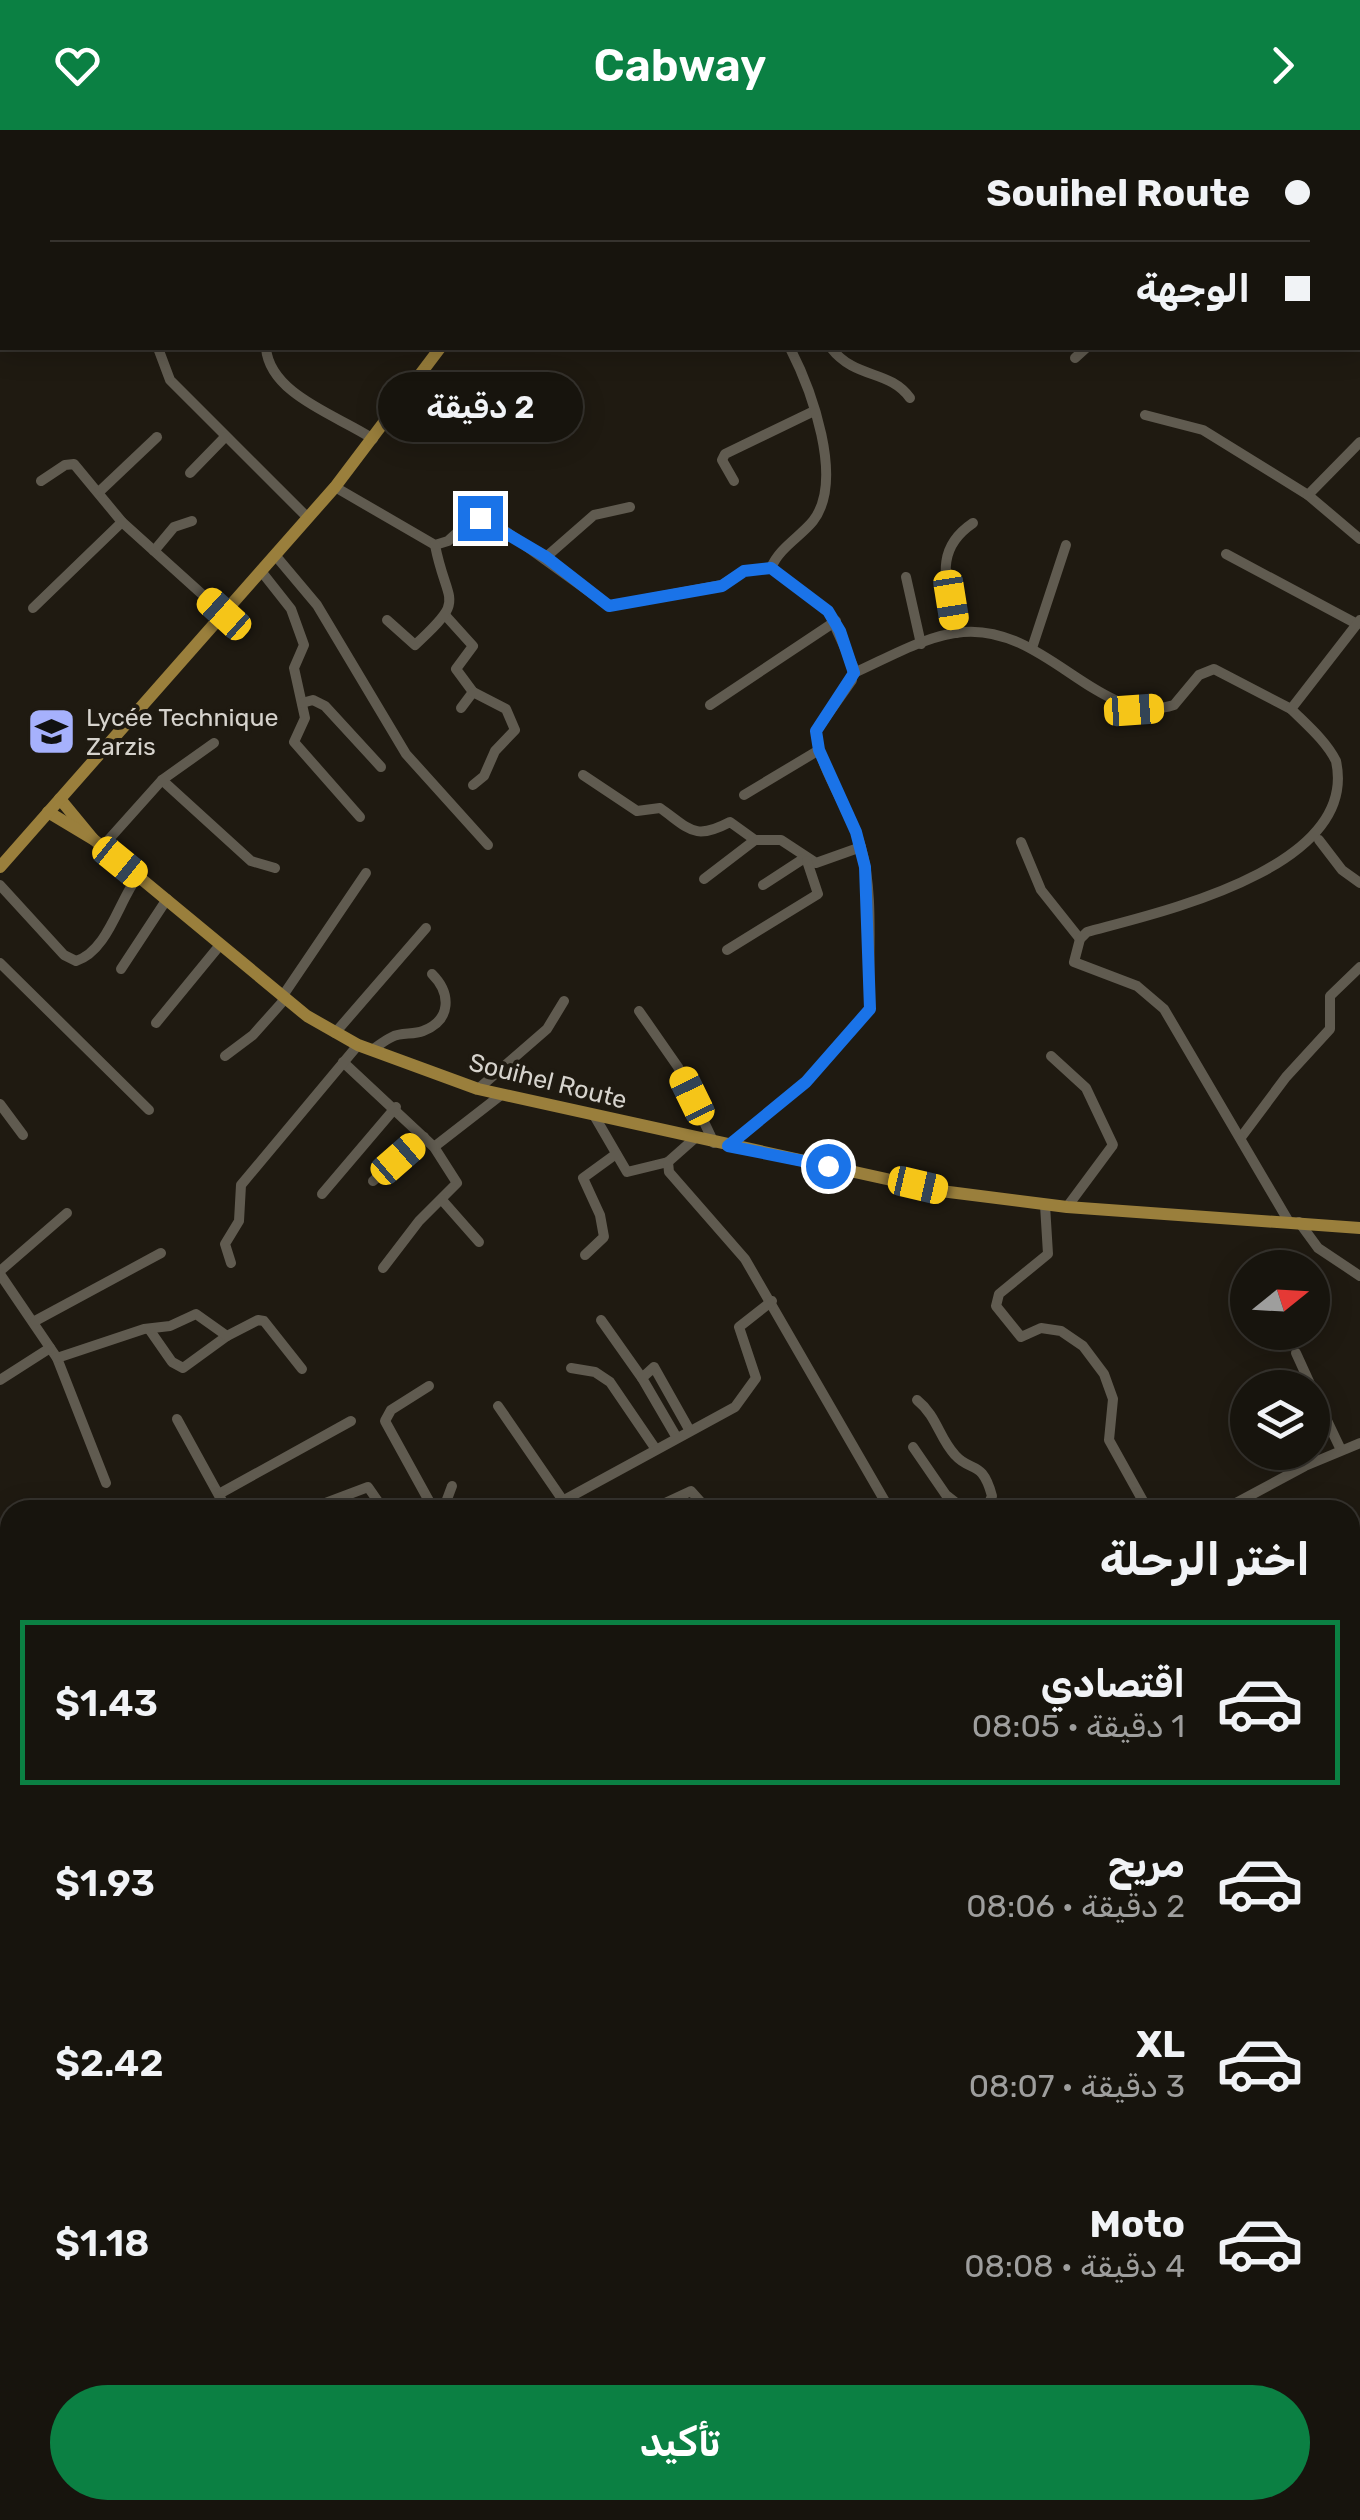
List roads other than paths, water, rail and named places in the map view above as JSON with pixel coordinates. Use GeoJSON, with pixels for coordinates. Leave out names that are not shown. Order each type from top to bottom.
{"type":"FeatureCollection","features":[{"type":"Feature","properties":{"kind":"main road"},"geometry":{"type":"LineString","coordinates":[[0,868],[335,487],[439,350]]}},
{"type":"Feature","properties":{"kind":"main road"},"geometry":{"type":"LineString","coordinates":[[60,799],[98,843]]}},
{"type":"Feature","properties":{"kind":"main road"},"geometry":{"type":"LineString","coordinates":[[48,812],[98,843]]}},
{"type":"Feature","properties":{"kind":"main road","name":"Souihel Route"},"geometry":{"type":"LineString","coordinates":[[98,843],[284,998],[335,1033],[478,1089],[941,1191],[1068,1208],[1360,1228]]}},
{"type":"Feature","properties":{"kind":"street"},"geometry":{"type":"LineString","coordinates":[[159,350],[170,380],[308,518]]}},
{"type":"Feature","properties":{"kind":"street"},"geometry":{"type":"LineString","coordinates":[[266,350],[267,361],[304,400],[373,439]]}},
{"type":"Feature","properties":{"kind":"street"},"geometry":{"type":"LineString","coordinates":[[435,545],[448,542],[471,520],[480,518],[546,557],[609,606],[616,607],[722,586],[744,571],[771,568],[822,506],[826,454],[791,350]]}},
{"type":"Feature","properties":{"kind":"street"},"geometry":{"type":"LineString","coordinates":[[832,350],[847,366],[899,383],[910,398]]}},
{"type":"Feature","properties":{"kind":"street"},"geometry":{"type":"LineString","coordinates":[[1076,358],[1084,350]]}},
{"type":"Feature","properties":{"kind":"street"},"geometry":{"type":"LineString","coordinates":[[734,481],[722,460],[725,454],[812,412]]}},
{"type":"Feature","properties":{"kind":"street"},"geometry":{"type":"LineString","coordinates":[[1145,415],[1197,427],[1308,495],[1360,539]]}},
{"type":"Feature","properties":{"kind":"street"},"geometry":{"type":"LineString","coordinates":[[100,491],[157,436]]}},
{"type":"Feature","properties":{"kind":"street"},"geometry":{"type":"LineString","coordinates":[[190,474],[226,436]]}},
{"type":"Feature","properties":{"kind":"street"},"geometry":{"type":"LineString","coordinates":[[1308,495],[1360,442]]}},
{"type":"Feature","properties":{"kind":"street"},"geometry":{"type":"LineString","coordinates":[[41,481],[69,463],[100,491],[122,522],[224,614]]}},
{"type":"Feature","properties":{"kind":"street"},"geometry":{"type":"LineString","coordinates":[[335,487],[435,545],[452,596],[445,615],[415,646],[387,620]]}},
{"type":"Feature","properties":{"kind":"street"},"geometry":{"type":"LineString","coordinates":[[546,557],[594,514],[630,507]]}},
{"type":"Feature","properties":{"kind":"street"},"geometry":{"type":"LineString","coordinates":[[34,608],[122,522]]}},
{"type":"Feature","properties":{"kind":"street"},"geometry":{"type":"LineString","coordinates":[[154,551],[174,527],[192,522]]}},
{"type":"Feature","properties":{"kind":"street"},"geometry":{"type":"LineString","coordinates":[[956,632],[945,554],[954,536],[973,522]]}},
{"type":"Feature","properties":{"kind":"street"},"geometry":{"type":"LineString","coordinates":[[1032,648],[1066,545]]}},
{"type":"Feature","properties":{"kind":"street"},"geometry":{"type":"LineString","coordinates":[[1226,554],[1359,622],[1291,709]]}},
{"type":"Feature","properties":{"kind":"street"},"geometry":{"type":"LineString","coordinates":[[275,555],[317,605],[406,754],[488,845]]}},
{"type":"Feature","properties":{"kind":"street"},"geometry":{"type":"LineString","coordinates":[[771,568],[836,621],[854,673]]}},
{"type":"Feature","properties":{"kind":"street"},"geometry":{"type":"LineString","coordinates":[[261,572],[291,608],[304,644],[294,668],[305,718],[294,742],[360,817]]}},
{"type":"Feature","properties":{"kind":"street"},"geometry":{"type":"LineString","coordinates":[[906,577],[921,644]]}},
{"type":"Feature","properties":{"kind":"street"},"geometry":{"type":"LineString","coordinates":[[445,615],[473,646],[456,669],[473,692],[506,709],[516,730],[489,758],[484,776],[473,785]]}},
{"type":"Feature","properties":{"kind":"street"},"geometry":{"type":"LineString","coordinates":[[710,705],[836,621]]}},
{"type":"Feature","properties":{"kind":"street"},"geometry":{"type":"LineString","coordinates":[[640,1012],[678,1067],[721,1144],[806,1082],[870,1009],[861,847],[819,750],[818,723],[854,673],[956,632],[975,632],[1032,648],[1064,664],[1099,693],[1134,710],[1174,705],[1199,676],[1214,669],[1291,709],[1322,740],[1342,774],[1342,812],[1318,840],[1256,884],[1087,932],[1080,938],[1074,962],[1137,986],[1164,1009],[1182,1046],[1294,1222],[1318,1248],[1360,1276]]}},
{"type":"Feature","properties":{"kind":"street"},"geometry":{"type":"LineString","coordinates":[[461,708],[473,692]]}},
{"type":"Feature","properties":{"kind":"street"},"geometry":{"type":"LineString","coordinates":[[302,703],[313,700],[325,706],[380,767]]}},
{"type":"Feature","properties":{"kind":"street"},"geometry":{"type":"LineString","coordinates":[[98,843],[162,780],[214,743]]}},
{"type":"Feature","properties":{"kind":"street"},"geometry":{"type":"LineString","coordinates":[[744,795],[819,750]]}},
{"type":"Feature","properties":{"kind":"street"},"geometry":{"type":"LineString","coordinates":[[583,775],[636,811],[664,809],[686,829],[713,833],[730,822],[755,840],[781,840],[805,860],[818,894],[727,950]]}},
{"type":"Feature","properties":{"kind":"street"},"geometry":{"type":"LineString","coordinates":[[162,780],[251,861],[275,868]]}},
{"type":"Feature","properties":{"kind":"street"},"geometry":{"type":"LineString","coordinates":[[704,879],[755,840]]}},
{"type":"Feature","properties":{"kind":"street"},"geometry":{"type":"LineString","coordinates":[[1318,840],[1342,870],[1360,883]]}},
{"type":"Feature","properties":{"kind":"street"},"geometry":{"type":"LineString","coordinates":[[1021,842],[1041,890],[1080,938]]}},
{"type":"Feature","properties":{"kind":"street"},"geometry":{"type":"LineString","coordinates":[[764,885],[805,860],[822,862],[861,847]]}},
{"type":"Feature","properties":{"kind":"street"},"geometry":{"type":"LineString","coordinates":[[225,1056],[253,1034],[284,998],[366,873]]}},
{"type":"Feature","properties":{"kind":"street"},"geometry":{"type":"LineString","coordinates":[[0,885],[64,956],[76,961],[85,958],[113,922],[122,896],[138,876]]}},
{"type":"Feature","properties":{"kind":"street"},"geometry":{"type":"LineString","coordinates":[[122,969],[167,899]]}},
{"type":"Feature","properties":{"kind":"street"},"geometry":{"type":"LineString","coordinates":[[335,1033],[426,928]]}},
{"type":"Feature","properties":{"kind":"street"},"geometry":{"type":"LineString","coordinates":[[156,1023],[220,945]]}},
{"type":"Feature","properties":{"kind":"street"},"geometry":{"type":"LineString","coordinates":[[0,963],[149,1110]]}},
{"type":"Feature","properties":{"kind":"street"},"geometry":{"type":"LineString","coordinates":[[1242,1136],[1286,1077],[1330,1029],[1330,996],[1360,967]]}},
{"type":"Feature","properties":{"kind":"street"},"geometry":{"type":"LineString","coordinates":[[372,1050],[392,1037],[426,1031],[435,1023],[447,1007],[448,997],[432,974]]}},
{"type":"Feature","properties":{"kind":"street"},"geometry":{"type":"LineString","coordinates":[[478,1089],[547,1028],[564,1002]]}},
{"type":"Feature","properties":{"kind":"street"},"geometry":{"type":"LineString","coordinates":[[232,1263],[224,1244],[238,1221],[241,1184],[358,1045]]}},
{"type":"Feature","properties":{"kind":"street"},"geometry":{"type":"LineString","coordinates":[[1050,1056],[1086,1088],[1113,1145],[1068,1208]]}},
{"type":"Feature","properties":{"kind":"street"},"geometry":{"type":"LineString","coordinates":[[343,1062],[396,1107],[434,1147],[458,1183],[419,1221],[383,1268]]}},
{"type":"Feature","properties":{"kind":"street"},"geometry":{"type":"LineString","coordinates":[[434,1147],[501,1095]]}},
{"type":"Feature","properties":{"kind":"street"},"geometry":{"type":"LineString","coordinates":[[0,1104],[23,1135]]}},
{"type":"Feature","properties":{"kind":"street"},"geometry":{"type":"LineString","coordinates":[[322,1194],[396,1107]]}},
{"type":"Feature","properties":{"kind":"street"},"geometry":{"type":"LineString","coordinates":[[595,1116],[630,1174],[668,1162],[694,1138]]}},
{"type":"Feature","properties":{"kind":"street"},"geometry":{"type":"LineString","coordinates":[[372,1181],[424,1137]]}},
{"type":"Feature","properties":{"kind":"street"},"geometry":{"type":"LineString","coordinates":[[585,1255],[604,1238],[600,1215],[582,1178],[616,1154]]}},
{"type":"Feature","properties":{"kind":"street"},"geometry":{"type":"LineString","coordinates":[[668,1162],[678,1185],[735,1245],[772,1301],[805,1368],[847,1429],[885,1500]]}},
{"type":"Feature","properties":{"kind":"street"},"geometry":{"type":"LineString","coordinates":[[442,1200],[479,1242]]}},
{"type":"Feature","properties":{"kind":"street"},"geometry":{"type":"LineString","coordinates":[[1045,1205],[1048,1254],[999,1294],[996,1306],[1021,1337],[1044,1328],[1070,1335],[1104,1374],[1113,1399],[1109,1440],[1142,1500]]}},
{"type":"Feature","properties":{"kind":"street"},"geometry":{"type":"LineString","coordinates":[[66,1213],[0,1273],[54,1353],[106,1483]]}},
{"type":"Feature","properties":{"kind":"street"},"geometry":{"type":"LineString","coordinates":[[35,1322],[161,1252]]}},
{"type":"Feature","properties":{"kind":"street"},"geometry":{"type":"LineString","coordinates":[[498,1406],[562,1499],[735,1406],[754,1383],[752,1357],[739,1327],[772,1301]]}},
{"type":"Feature","properties":{"kind":"street"},"geometry":{"type":"LineString","coordinates":[[0,1380],[54,1353],[170,1326],[196,1314],[228,1336]]}},
{"type":"Feature","properties":{"kind":"street"},"geometry":{"type":"LineString","coordinates":[[150,1329],[172,1362],[183,1368],[228,1336],[261,1320],[302,1369]]}},
{"type":"Feature","properties":{"kind":"street"},"geometry":{"type":"LineString","coordinates":[[601,1320],[642,1378],[676,1438]]}},
{"type":"Feature","properties":{"kind":"street"},"geometry":{"type":"LineString","coordinates":[[1296,1353],[1304,1370]]}},
{"type":"Feature","properties":{"kind":"street"},"geometry":{"type":"LineString","coordinates":[[571,1368],[595,1372],[610,1382],[655,1448]]}},
{"type":"Feature","properties":{"kind":"street"},"geometry":{"type":"LineString","coordinates":[[642,1378],[659,1368],[690,1432]]}},
{"type":"Feature","properties":{"kind":"street"},"geometry":{"type":"LineString","coordinates":[[428,1500],[385,1421],[391,1410],[429,1386]]}},
{"type":"Feature","properties":{"kind":"street"},"geometry":{"type":"LineString","coordinates":[[917,1400],[935,1417],[954,1455],[974,1464],[982,1474],[990,1500]]}},
{"type":"Feature","properties":{"kind":"street"},"geometry":{"type":"LineString","coordinates":[[177,1419],[222,1500]]}},
{"type":"Feature","properties":{"kind":"street"},"geometry":{"type":"LineString","coordinates":[[219,1494],[351,1421]]}},
{"type":"Feature","properties":{"kind":"street"},"geometry":{"type":"LineString","coordinates":[[1330,1426],[1341,1450]]}},
{"type":"Feature","properties":{"kind":"street"},"geometry":{"type":"LineString","coordinates":[[1243,1500],[1360,1443]]}},
{"type":"Feature","properties":{"kind":"street"},"geometry":{"type":"LineString","coordinates":[[913,1447],[952,1500]]}},
{"type":"Feature","properties":{"kind":"street"},"geometry":{"type":"LineString","coordinates":[[447,1500],[452,1486]]}},
{"type":"Feature","properties":{"kind":"street"},"geometry":{"type":"LineString","coordinates":[[334,1500],[368,1487],[377,1500]]}},
{"type":"Feature","properties":{"kind":"street"},"geometry":{"type":"LineString","coordinates":[[672,1500],[691,1491],[699,1500]]}},
{"type":"Feature","properties":{"kind":"place","name":"Lycée Technique Zarzis"},"geometry":{"type":"Point","coordinates":[51,731]}}]}
